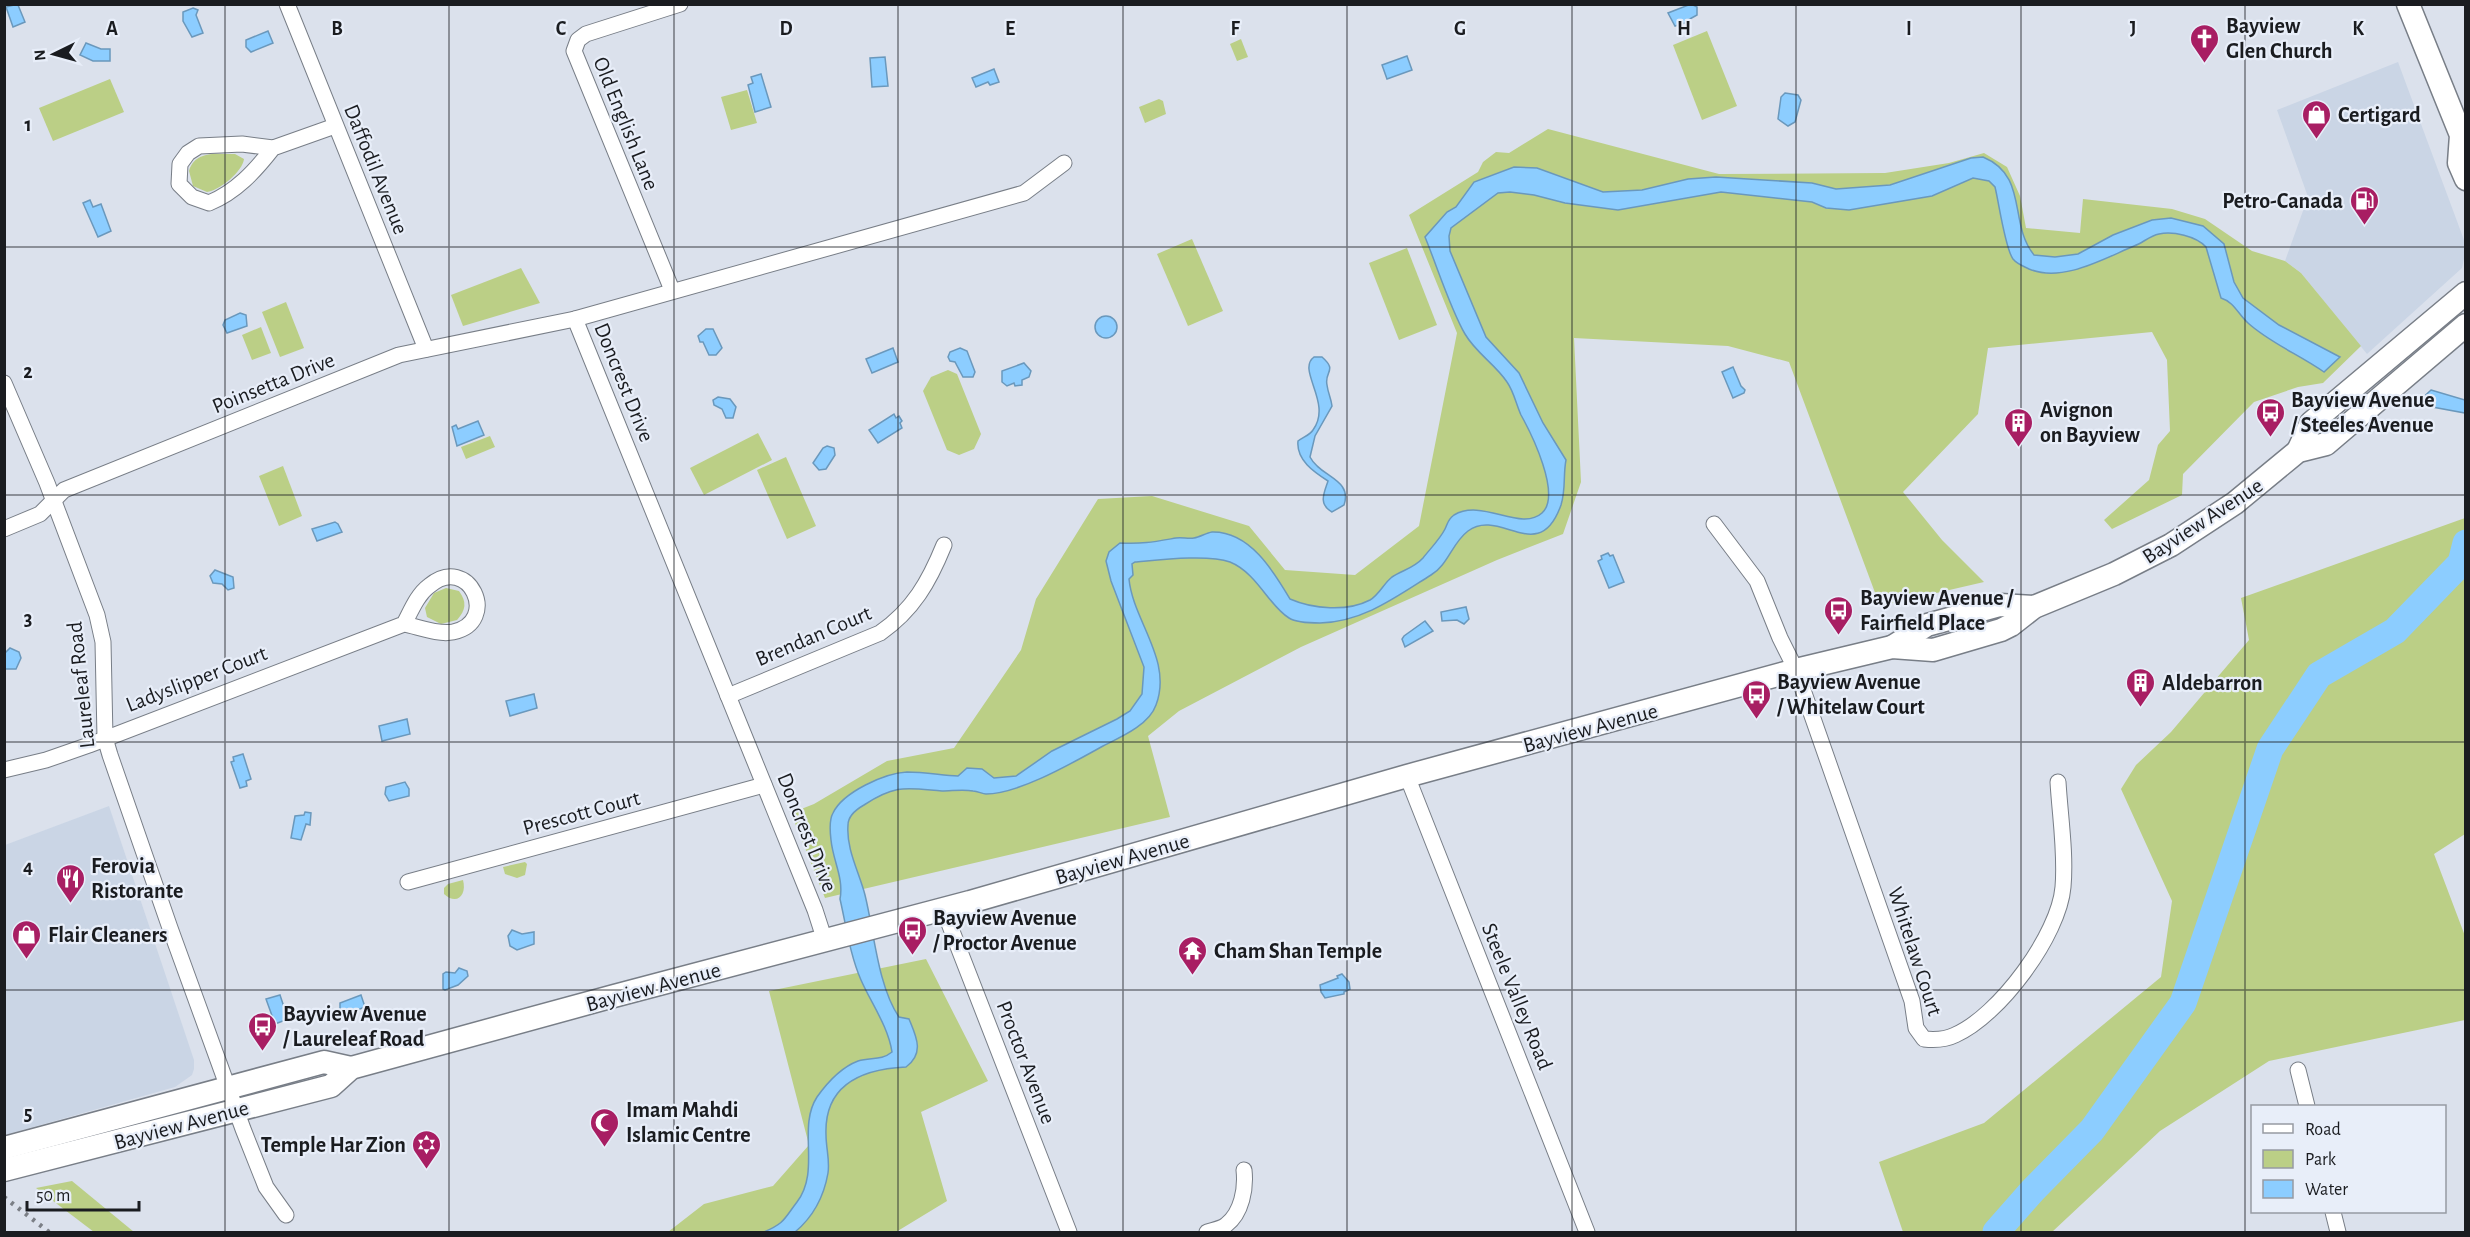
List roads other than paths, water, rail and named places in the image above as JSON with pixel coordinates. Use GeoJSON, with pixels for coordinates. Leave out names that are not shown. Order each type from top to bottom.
{"type":"FeatureCollection","features":[{"type":"Feature","properties":{"kind":"main road"},"geometry":{"type":"LineString","coordinates":[[2408,4],[2463,137],[2459,164],[2466,179]]}},
{"type":"Feature","properties":{"kind":"main road","name":"Bayview Avenue"},"geometry":{"type":"LineString","coordinates":[[2298,452],[2311,423],[2465,293]]}},
{"type":"Feature","properties":{"kind":"main road","name":"Bayview Avenue"},"geometry":{"type":"LineString","coordinates":[[4,1170],[331,1086],[351,1068],[625,993],[831,940],[1407,776],[1796,670],[1892,647],[1933,650],[1989,634],[2006,628],[2034,607],[2114,574],[2171,545],[2235,503],[2298,452],[2326,444],[2457,337],[2466,325]]}},
{"type":"Feature","properties":{"kind":"main road","name":"Bayview Avenue"},"geometry":{"type":"LineString","coordinates":[[4,1148],[324,1062],[351,1068]]}},
{"type":"Feature","properties":{"kind":"street","name":"Daffodil Avenue"},"geometry":{"type":"LineString","coordinates":[[287,4],[426,349]]}},
{"type":"Feature","properties":{"kind":"street","name":"Old English Lane"},"geometry":{"type":"LineString","coordinates":[[672,290],[574,51],[575,44],[586,34],[680,4]]}},
{"type":"Feature","properties":{"kind":"street"},"geometry":{"type":"LineString","coordinates":[[273,148],[255,171],[225,197],[209,203],[192,197],[179,184],[180,164],[188,153],[199,146],[242,144],[273,148],[335,126]]}},
{"type":"Feature","properties":{"kind":"street","name":"Doncrest Drive"},"geometry":{"type":"LineString","coordinates":[[831,940],[764,785],[575,319],[1024,193],[1064,164]]}},
{"type":"Feature","properties":{"kind":"street","name":"Poinsetta Drive"},"geometry":{"type":"LineString","coordinates":[[4,529],[40,514],[64,490],[399,355],[575,319]]}},
{"type":"Feature","properties":{"kind":"street","name":"Laureleaf Road"},"geometry":{"type":"LineString","coordinates":[[4,383],[54,500],[101,627],[105,738],[170,928],[266,1187],[286,1215]]}},
{"type":"Feature","properties":{"kind":"street"},"geometry":{"type":"LineString","coordinates":[[1714,524],[1757,581],[1780,638],[1796,670]]}},
{"type":"Feature","properties":{"kind":"street","name":"Brendan Court"},"geometry":{"type":"LineString","coordinates":[[728,696],[880,633],[895,623],[910,609],[927,582],[944,545]]}},
{"type":"Feature","properties":{"kind":"street"},"geometry":{"type":"LineString","coordinates":[[459,578],[473,588],[477,597],[476,614],[469,625],[461,630],[451,633],[435,632],[404,624],[420,594],[437,580],[459,578]]}},
{"type":"Feature","properties":{"kind":"street","name":"Ladyslipper Court"},"geometry":{"type":"LineString","coordinates":[[4,770],[46,760],[404,624]]}},
{"type":"Feature","properties":{"kind":"street","name":"Whitelaw Court"},"geometry":{"type":"LineString","coordinates":[[1796,670],[1912,1001],[1916,1028],[1924,1039],[1937,1040],[1955,1035],[1992,1010],[2019,978],[2058,911],[2063,888],[2058,782]]}},
{"type":"Feature","properties":{"kind":"street","name":"Steele Valley Road"},"geometry":{"type":"LineString","coordinates":[[1407,776],[1587,1233]]}},
{"type":"Feature","properties":{"kind":"street","name":"Prescott Court"},"geometry":{"type":"LineString","coordinates":[[408,882],[764,785]]}},
{"type":"Feature","properties":{"kind":"street","name":"Proctor Avenue"},"geometry":{"type":"LineString","coordinates":[[943,908],[1069,1233]]}},
{"type":"Feature","properties":{"kind":"street"},"geometry":{"type":"LineString","coordinates":[[2298,1070],[2307,1105]]}},
{"type":"Feature","properties":{"kind":"street"},"geometry":{"type":"LineString","coordinates":[[1207,1233],[1226,1226],[1234,1216],[1246,1186],[1244,1170]]}},
{"type":"Feature","properties":{"kind":"street"},"geometry":{"type":"LineString","coordinates":[[2333,1213],[2338,1233]]}},
{"type":"Feature","properties":{"kind":"water"},"geometry":{"type":"Polygon","coordinates":[[[1691,4],[1697,7],[1697,15],[1688,22],[1675,26],[1668,13],[1691,4]]]}},
{"type":"Feature","properties":{"kind":"water"},"geometry":{"type":"Polygon","coordinates":[[[18,5],[25,22],[13,27],[6,7],[18,5]]]}},
{"type":"Feature","properties":{"kind":"water"},"geometry":{"type":"Polygon","coordinates":[[[193,8],[198,10],[196,15],[203,33],[192,37],[183,21],[183,12],[193,8]]]}},
{"type":"Feature","properties":{"kind":"water"},"geometry":{"type":"Polygon","coordinates":[[[268,31],[273,43],[251,52],[246,47],[246,40],[268,31]]]}},
{"type":"Feature","properties":{"kind":"water"},"geometry":{"type":"Polygon","coordinates":[[[86,43],[101,49],[110,49],[110,61],[93,61],[80,55],[86,43]]]}},
{"type":"Feature","properties":{"kind":"water"},"geometry":{"type":"Polygon","coordinates":[[[1407,56],[1412,70],[1387,79],[1382,65],[1407,56]]]}},
{"type":"Feature","properties":{"kind":"water"},"geometry":{"type":"Polygon","coordinates":[[[885,57],[888,86],[872,87],[870,58],[885,57]]]}},
{"type":"Feature","properties":{"kind":"water"},"geometry":{"type":"Polygon","coordinates":[[[994,69],[999,82],[990,85],[988,82],[976,87],[972,78],[994,69]]]}},
{"type":"Feature","properties":{"kind":"water"},"geometry":{"type":"Polygon","coordinates":[[[761,74],[771,107],[755,112],[748,85],[753,83],[751,77],[761,74]]]}},
{"type":"Feature","properties":{"kind":"water"},"geometry":{"type":"Polygon","coordinates":[[[1785,93],[1798,95],[1801,100],[1795,122],[1788,126],[1778,119],[1781,97],[1785,93]]]}},
{"type":"Feature","properties":{"kind":"water"},"geometry":{"type":"Polygon","coordinates":[[[1983,157],[1997,165],[2007,176],[2026,242],[2034,255],[2055,257],[2078,254],[2113,235],[2152,220],[2171,218],[2203,226],[2224,244],[2234,282],[2243,298],[2279,325],[2340,357],[2324,372],[2257,330],[2233,305],[2221,298],[2206,247],[2184,235],[2165,233],[2155,235],[2096,263],[2069,271],[2042,273],[2022,266],[2010,253],[1995,187],[1989,181],[1973,178],[1932,196],[1849,210],[1826,208],[1812,202],[1721,192],[1618,210],[1565,203],[1534,195],[1498,193],[1451,228],[1450,251],[1486,337],[1519,373],[1543,423],[1566,460],[1563,499],[1552,523],[1542,532],[1530,534],[1493,526],[1480,526],[1468,531],[1437,571],[1378,607],[1336,622],[1308,623],[1289,618],[1275,606],[1248,574],[1230,562],[1196,558],[1135,562],[1132,564],[1133,575],[1129,579],[1132,595],[1160,672],[1160,688],[1156,705],[1147,719],[1126,734],[1062,768],[1014,789],[986,794],[965,790],[902,789],[875,798],[856,811],[848,822],[849,843],[865,895],[881,975],[899,1017],[909,1019],[916,1038],[917,1050],[912,1062],[906,1067],[875,1071],[861,1076],[839,1092],[831,1103],[827,1118],[828,1173],[817,1206],[795,1232],[764,1232],[784,1220],[804,1190],[809,1163],[809,1122],[811,1109],[817,1097],[825,1086],[846,1067],[858,1061],[884,1057],[892,1052],[887,1033],[861,980],[851,950],[840,899],[841,884],[832,848],[830,823],[833,813],[838,805],[855,791],[898,773],[958,776],[967,768],[982,769],[994,778],[1016,776],[1052,751],[1130,711],[1142,694],[1144,667],[1111,581],[1106,561],[1109,552],[1120,543],[1194,538],[1212,532],[1226,533],[1238,538],[1259,555],[1290,599],[1319,607],[1341,608],[1370,600],[1392,577],[1420,561],[1438,540],[1454,515],[1477,510],[1523,519],[1533,518],[1542,513],[1549,493],[1543,464],[1537,449],[1509,386],[1469,341],[1459,324],[1425,237],[1447,212],[1456,207],[1474,182],[1514,167],[1537,168],[1603,192],[1642,190],[1688,179],[1716,177],[1812,183],[1836,189],[1890,185],[1971,158],[1983,157]]]}},
{"type":"Feature","properties":{"kind":"water"},"geometry":{"type":"Polygon","coordinates":[[[90,200],[93,207],[101,204],[111,231],[98,237],[83,203],[90,200]]]}},
{"type":"Feature","properties":{"kind":"water"},"geometry":{"type":"Polygon","coordinates":[[[240,313],[246,315],[247,326],[227,333],[223,325],[225,320],[240,313]]]}},
{"type":"Feature","properties":{"kind":"water"},"geometry":{"type":"Polygon","coordinates":[[[1106,316],[1114,319],[1117,327],[1114,335],[1106,338],[1098,335],[1095,327],[1098,319],[1106,316]]]}},
{"type":"Feature","properties":{"kind":"water"},"geometry":{"type":"Polygon","coordinates":[[[706,329],[713,329],[722,348],[716,355],[709,355],[703,342],[700,342],[698,336],[706,329]]]}},
{"type":"Feature","properties":{"kind":"water"},"geometry":{"type":"Polygon","coordinates":[[[893,348],[898,362],[872,373],[866,359],[893,348]]]}},
{"type":"Feature","properties":{"kind":"water"},"geometry":{"type":"Polygon","coordinates":[[[960,348],[967,351],[975,372],[973,377],[963,377],[955,362],[950,361],[948,357],[950,352],[960,348]]]}},
{"type":"Feature","properties":{"kind":"water"},"geometry":{"type":"Polygon","coordinates":[[[1314,357],[1322,357],[1329,365],[1327,388],[1332,406],[1315,436],[1310,457],[1315,464],[1340,484],[1346,496],[1344,505],[1332,512],[1324,502],[1328,481],[1307,465],[1298,448],[1298,441],[1312,432],[1318,420],[1319,409],[1309,370],[1314,357]]]}},
{"type":"Feature","properties":{"kind":"water"},"geometry":{"type":"Polygon","coordinates":[[[1024,363],[1031,371],[1029,377],[1022,380],[1022,385],[1015,386],[1014,383],[1007,386],[1002,382],[1002,371],[1024,363]]]}},
{"type":"Feature","properties":{"kind":"water"},"geometry":{"type":"Polygon","coordinates":[[[1733,367],[1745,390],[1744,393],[1733,398],[1722,372],[1733,367]]]}},
{"type":"Feature","properties":{"kind":"water"},"geometry":{"type":"Polygon","coordinates":[[[2431,390],[2465,400],[2465,413],[2416,404],[2431,390]]]}},
{"type":"Feature","properties":{"kind":"water"},"geometry":{"type":"Polygon","coordinates":[[[718,397],[730,399],[736,407],[733,418],[726,418],[722,409],[714,405],[713,400],[718,397]]]}},
{"type":"Feature","properties":{"kind":"water"},"geometry":{"type":"Polygon","coordinates":[[[894,414],[902,421],[900,423],[902,428],[878,443],[869,430],[894,414]]]}},
{"type":"Feature","properties":{"kind":"water"},"geometry":{"type":"Polygon","coordinates":[[[478,421],[484,435],[457,446],[452,427],[456,425],[458,429],[478,421]]]}},
{"type":"Feature","properties":{"kind":"water"},"geometry":{"type":"Polygon","coordinates":[[[827,446],[834,448],[835,455],[826,469],[819,470],[813,463],[823,448],[827,446]]]}},
{"type":"Feature","properties":{"kind":"water"},"geometry":{"type":"Polygon","coordinates":[[[335,522],[342,532],[317,541],[312,529],[335,522]]]}},
{"type":"Feature","properties":{"kind":"water"},"geometry":{"type":"Polygon","coordinates":[[[1608,553],[1610,556],[1613,555],[1624,582],[1609,588],[1598,561],[1602,559],[1601,556],[1608,553]]]}},
{"type":"Feature","properties":{"kind":"water"},"geometry":{"type":"Polygon","coordinates":[[[215,570],[233,577],[234,588],[228,590],[222,584],[213,583],[210,576],[215,570]]]}},
{"type":"Feature","properties":{"kind":"water"},"geometry":{"type":"Polygon","coordinates":[[[1466,607],[1469,619],[1464,624],[1457,620],[1442,621],[1441,612],[1466,607]]]}},
{"type":"Feature","properties":{"kind":"water"},"geometry":{"type":"Polygon","coordinates":[[[1425,621],[1433,631],[1405,647],[1402,639],[1404,636],[1425,621]]]}},
{"type":"Feature","properties":{"kind":"water"},"geometry":{"type":"Polygon","coordinates":[[[10,648],[19,652],[21,658],[16,669],[5,669],[4,654],[10,648]]]}},
{"type":"Feature","properties":{"kind":"water"},"geometry":{"type":"Polygon","coordinates":[[[534,694],[537,708],[510,716],[506,701],[534,694]]]}},
{"type":"Feature","properties":{"kind":"water"},"geometry":{"type":"Polygon","coordinates":[[[407,719],[410,734],[382,741],[379,726],[407,719]]]}},
{"type":"Feature","properties":{"kind":"water"},"geometry":{"type":"Polygon","coordinates":[[[243,754],[251,779],[246,781],[247,786],[240,788],[231,762],[234,761],[233,757],[243,754]]]}},
{"type":"Feature","properties":{"kind":"water"},"geometry":{"type":"Polygon","coordinates":[[[405,782],[409,789],[409,796],[389,801],[385,794],[386,787],[405,782]]]}},
{"type":"Feature","properties":{"kind":"water"},"geometry":{"type":"Polygon","coordinates":[[[305,812],[311,813],[310,825],[306,824],[301,840],[291,838],[295,816],[304,815],[305,812]]]}},
{"type":"Feature","properties":{"kind":"water"},"geometry":{"type":"Polygon","coordinates":[[[512,930],[522,934],[534,932],[534,944],[517,950],[510,946],[508,936],[512,930]]]}},
{"type":"Feature","properties":{"kind":"water"},"geometry":{"type":"Polygon","coordinates":[[[459,968],[467,971],[468,976],[458,985],[443,989],[443,974],[455,973],[459,968]]]}},
{"type":"Feature","properties":{"kind":"water"},"geometry":{"type":"Polygon","coordinates":[[[1342,974],[1349,982],[1350,989],[1344,994],[1325,998],[1320,985],[1342,974]]]}},
{"type":"Feature","properties":{"kind":"water"},"geometry":{"type":"Polygon","coordinates":[[[280,995],[288,1019],[275,1024],[266,999],[280,995]]]}},
{"type":"Feature","properties":{"kind":"water"},"geometry":{"type":"Polygon","coordinates":[[[361,995],[365,1007],[344,1015],[340,1011],[340,1003],[361,995]]]}},
{"type":"Feature","properties":{"kind":"waterway"},"geometry":{"type":"LineString","coordinates":[[1996,1232],[2033,1190],[2092,1130],[2183,1003],[2270,749],[2319,675],[2395,631],[2461,563],[2466,543]]}},
{"type":"Feature","properties":{"kind":"railway"},"geometry":{"type":"LineString","coordinates":[[4,1197],[49,1232]]}},
{"type":"Feature","properties":{"kind":"place","name":"Bayview Glen Church"},"geometry":{"type":"Point","coordinates":[2205,64]}},
{"type":"Feature","properties":{"kind":"place","name":"Certigard"},"geometry":{"type":"Point","coordinates":[2317,140]}},
{"type":"Feature","properties":{"kind":"place","name":"Petro-Canada"},"geometry":{"type":"Point","coordinates":[2364,226]}},
{"type":"Feature","properties":{"kind":"place","name":"Bayview Avenue / Steeles Avenue"},"geometry":{"type":"Point","coordinates":[2270,438]}},
{"type":"Feature","properties":{"kind":"place","name":"Avignon on Bayview"},"geometry":{"type":"Point","coordinates":[2019,448]}},
{"type":"Feature","properties":{"kind":"place","name":"Bayview Avenue / Fairfield Place"},"geometry":{"type":"Point","coordinates":[1839,636]}},
{"type":"Feature","properties":{"kind":"place","name":"Aldebarron"},"geometry":{"type":"Point","coordinates":[2141,708]}},
{"type":"Feature","properties":{"kind":"place","name":"Bayview Avenue / Whitelaw Court"},"geometry":{"type":"Point","coordinates":[1756,720]}},
{"type":"Feature","properties":{"kind":"place","name":"Ferovia Ristorante"},"geometry":{"type":"Point","coordinates":[70,904]}},
{"type":"Feature","properties":{"kind":"place","name":"Bayview Avenue / Proctor Avenue"},"geometry":{"type":"Point","coordinates":[912,956]}},
{"type":"Feature","properties":{"kind":"place","name":"Flair Cleaners"},"geometry":{"type":"Point","coordinates":[27,960]}},
{"type":"Feature","properties":{"kind":"place","name":"Cham Shan Temple"},"geometry":{"type":"Point","coordinates":[1193,976]}},
{"type":"Feature","properties":{"kind":"place","name":"Bayview Avenue / Laureleaf Road"},"geometry":{"type":"Point","coordinates":[262,1052]}},
{"type":"Feature","properties":{"kind":"place","name":"Imam Mahdi Islamic Centre"},"geometry":{"type":"Point","coordinates":[605,1148]}},
{"type":"Feature","properties":{"kind":"place","name":"Temple Har Zion"},"geometry":{"type":"Point","coordinates":[427,1170]}}]}
